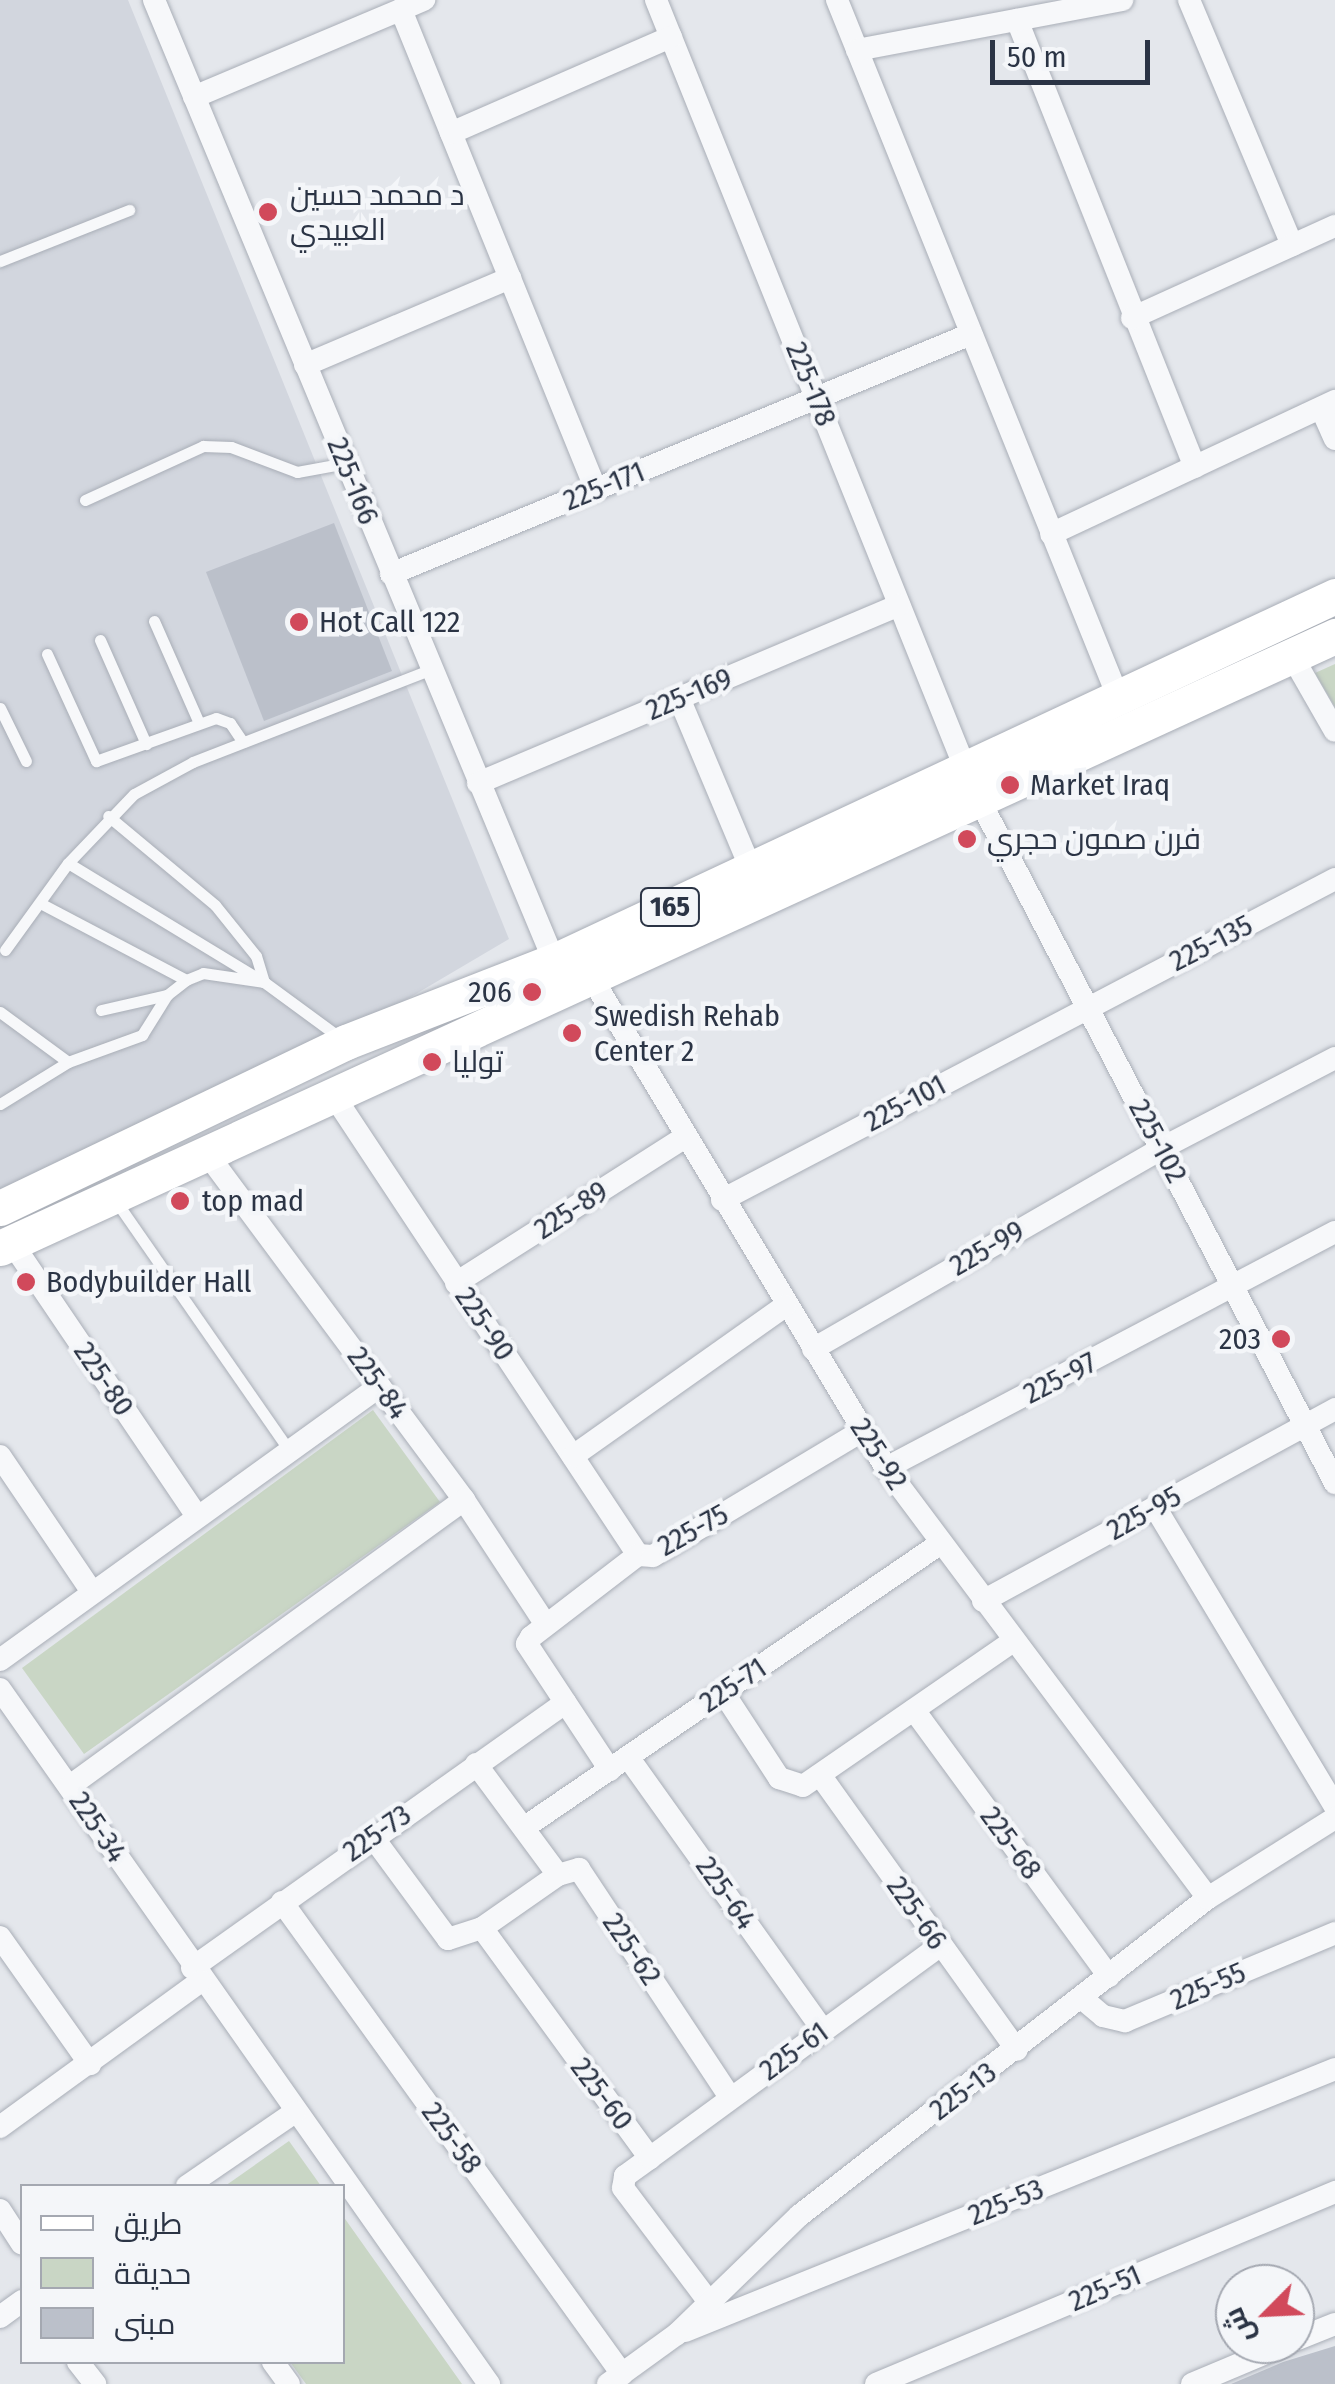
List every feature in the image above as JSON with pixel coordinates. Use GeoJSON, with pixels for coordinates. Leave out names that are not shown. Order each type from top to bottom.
{"type":"FeatureCollection","features":[{"type":"Feature","properties":{"kind":"main road","name":"165"},"geometry":{"type":"LineString","coordinates":[[6,1245],[332,1094],[592,980],[973,784],[1118,697],[1322,602]]}},
{"type":"Feature","properties":{"kind":"main road"},"geometry":{"type":"LineString","coordinates":[[1317,644],[1322,602]]}},
{"type":"Feature","properties":{"kind":"main road","name":"165"},"geometry":{"type":"LineString","coordinates":[[0,1208],[346,1042],[554,960],[752,868],[973,784],[1317,644]]}},
{"type":"Feature","properties":{"kind":"street","name":"225-166"},"geometry":{"type":"LineString","coordinates":[[154,0],[554,960]]}},
{"type":"Feature","properties":{"kind":"street"},"geometry":{"type":"LineString","coordinates":[[194,97],[424,0]]}},
{"type":"Feature","properties":{"kind":"street","name":"225-178"},"geometry":{"type":"LineString","coordinates":[[656,0],[973,784]]}},
{"type":"Feature","properties":{"kind":"street"},"geometry":{"type":"LineString","coordinates":[[837,0],[1118,697]]}},
{"type":"Feature","properties":{"kind":"street"},"geometry":{"type":"LineString","coordinates":[[857,50],[1122,0]]}},
{"type":"Feature","properties":{"kind":"street"},"geometry":{"type":"LineString","coordinates":[[1189,0],[1292,245]]}},
{"type":"Feature","properties":{"kind":"street"},"geometry":{"type":"LineString","coordinates":[[401,10],[596,490]]}},
{"type":"Feature","properties":{"kind":"street"},"geometry":{"type":"LineString","coordinates":[[1017,20],[1132,318],[1196,466]]}},
{"type":"Feature","properties":{"kind":"street"},"geometry":{"type":"LineString","coordinates":[[451,132],[671,37]]}},
{"type":"Feature","properties":{"kind":"street"},"geometry":{"type":"LineString","coordinates":[[1132,318],[1335,226]]}},
{"type":"Feature","properties":{"kind":"street"},"geometry":{"type":"LineString","coordinates":[[305,365],[510,278]]}},
{"type":"Feature","properties":{"kind":"street","name":"225-171"},"geometry":{"type":"LineString","coordinates":[[392,574],[971,334]]}},
{"type":"Feature","properties":{"kind":"street"},"geometry":{"type":"LineString","coordinates":[[1051,534],[1328,405],[1335,439]]}},
{"type":"Feature","properties":{"kind":"street","name":"225-169"},"geometry":{"type":"LineString","coordinates":[[478,783],[899,605]]}},
{"type":"Feature","properties":{"kind":"street"},"geometry":{"type":"LineString","coordinates":[[1317,644],[1335,731]]}},
{"type":"Feature","properties":{"kind":"street"},"geometry":{"type":"LineString","coordinates":[[679,698],[752,868]]}},
{"type":"Feature","properties":{"kind":"street","name":"225-102"},"geometry":{"type":"LineString","coordinates":[[973,784],[1335,1482]]}},
{"type":"Feature","properties":{"kind":"street","name":"225-135"},"geometry":{"type":"LineString","coordinates":[[1088,1007],[1335,879]]}},
{"type":"Feature","properties":{"kind":"street","name":"225-92"},"geometry":{"type":"LineString","coordinates":[[592,980],[886,1468],[1208,1898]]}},
{"type":"Feature","properties":{"kind":"street","name":"225-101"},"geometry":{"type":"LineString","coordinates":[[722,1200],[1088,1007]]}},
{"type":"Feature","properties":{"kind":"street","name":"225-99"},"geometry":{"type":"LineString","coordinates":[[812,1349],[1162,1148],[1335,1058]]}},
{"type":"Feature","properties":{"kind":"street","name":"225-90"},"geometry":{"type":"LineString","coordinates":[[332,1094],[638,1555]]}},
{"type":"Feature","properties":{"kind":"street","name":"225-89"},"geometry":{"type":"LineString","coordinates":[[456,1282],[685,1136]]}},
{"type":"Feature","properties":{"kind":"street","name":"225-84"},"geometry":{"type":"LineString","coordinates":[[206,1152],[464,1500],[537,1630],[527,1644],[564,1703]]}},
{"type":"Feature","properties":{"kind":"street","name":"225-97"},"geometry":{"type":"LineString","coordinates":[[886,1468],[1335,1232]]}},
{"type":"Feature","properties":{"kind":"street","name":"225-80"},"geometry":{"type":"LineString","coordinates":[[6,1245],[197,1516]]}},
{"type":"Feature","properties":{"kind":"street"},"geometry":{"type":"LineString","coordinates":[[574,1456],[785,1306]]}},
{"type":"Feature","properties":{"kind":"street"},"geometry":{"type":"LineString","coordinates":[[0,1660],[380,1386]]}},
{"type":"Feature","properties":{"kind":"street","name":"225-95"},"geometry":{"type":"LineString","coordinates":[[983,1600],[1335,1409]]}},
{"type":"Feature","properties":{"kind":"street","name":"225-75"},"geometry":{"type":"LineString","coordinates":[[537,1630],[638,1555],[654,1556],[862,1431]]}},
{"type":"Feature","properties":{"kind":"street"},"geometry":{"type":"LineString","coordinates":[[0,1456],[92,1592]]}},
{"type":"Feature","properties":{"kind":"street"},"geometry":{"type":"LineString","coordinates":[[70,1786],[464,1500]]}},
{"type":"Feature","properties":{"kind":"street"},"geometry":{"type":"LineString","coordinates":[[1156,1506],[1335,1807]]}},
{"type":"Feature","properties":{"kind":"street","name":"225-71"},"geometry":{"type":"LineString","coordinates":[[525,1827],[941,1543]]}},
{"type":"Feature","properties":{"kind":"street"},"geometry":{"type":"LineString","coordinates":[[812,1781],[1014,1641]]}},
{"type":"Feature","properties":{"kind":"street","name":"225-66"},"geometry":{"type":"LineString","coordinates":[[723,1692],[779,1778],[812,1781],[1017,2050]]}},
{"type":"Feature","properties":{"kind":"street","name":"225-34"},"geometry":{"type":"LineString","coordinates":[[4,1702],[70,1786],[196,1974],[489,2384]]}},
{"type":"Feature","properties":{"kind":"street","name":"225-64"},"geometry":{"type":"LineString","coordinates":[[564,1703],[619,1763],[823,2030]]}},
{"type":"Feature","properties":{"kind":"street","name":"225-73"},"geometry":{"type":"LineString","coordinates":[[0,2127],[90,2064],[282,1902],[564,1703]]}},
{"type":"Feature","properties":{"kind":"street","name":"225-68"},"geometry":{"type":"LineString","coordinates":[[914,1710],[1109,1976]]}},
{"type":"Feature","properties":{"kind":"street"},"geometry":{"type":"LineString","coordinates":[[372,1836],[439,1933],[448,1939],[482,1928],[558,1875],[476,1764]]}},
{"type":"Feature","properties":{"kind":"street","name":"225-13"},"geometry":{"type":"LineString","coordinates":[[615,2379],[678,2334],[800,2215],[1084,2000],[1208,1898],[1335,1818]]}},
{"type":"Feature","properties":{"kind":"street","name":"225-62"},"geometry":{"type":"LineString","coordinates":[[558,1875],[578,1868],[730,2097]]}},
{"type":"Feature","properties":{"kind":"street","name":"225-58"},"geometry":{"type":"LineString","coordinates":[[282,1902],[615,2379]]}},
{"type":"Feature","properties":{"kind":"street","name":"225-60"},"geometry":{"type":"LineString","coordinates":[[482,1928],[650,2158],[625,2176],[623,2188],[708,2302]]}},
{"type":"Feature","properties":{"kind":"street","name":"225-55"},"geometry":{"type":"LineString","coordinates":[[1084,2000],[1103,2016],[1125,2021],[1335,1934]]}},
{"type":"Feature","properties":{"kind":"street"},"geometry":{"type":"LineString","coordinates":[[0,1937],[90,2064]]}},
{"type":"Feature","properties":{"kind":"street","name":"225-61"},"geometry":{"type":"LineString","coordinates":[[650,2158],[940,1946]]}},
{"type":"Feature","properties":{"kind":"street","name":"225-53"},"geometry":{"type":"LineString","coordinates":[[678,2334],[1335,2069]]}},
{"type":"Feature","properties":{"kind":"street"},"geometry":{"type":"LineString","coordinates":[[190,2184],[295,2112]]}},
{"type":"Feature","properties":{"kind":"street","name":"225-51"},"geometry":{"type":"LineString","coordinates":[[876,2384],[1335,2192]]}},
{"type":"Feature","properties":{"kind":"street"},"geometry":{"type":"LineString","coordinates":[[0,2210],[20,2241]]}},
{"type":"Feature","properties":{"kind":"street"},"geometry":{"type":"LineString","coordinates":[[80,2364],[95,2384]]}},
{"type":"Feature","properties":{"kind":"street"},"geometry":{"type":"LineString","coordinates":[[1192,2384],[1239,2364]]}},
{"type":"Feature","properties":{"kind":"lane"},"geometry":{"type":"LineString","coordinates":[[0,261],[129,210]]}},
{"type":"Feature","properties":{"kind":"lane"},"geometry":{"type":"LineString","coordinates":[[85,500],[203,446],[230,447],[297,472],[346,464]]}},
{"type":"Feature","properties":{"kind":"lane"},"geometry":{"type":"LineString","coordinates":[[154,620],[199,723]]}},
{"type":"Feature","properties":{"kind":"lane"},"geometry":{"type":"LineString","coordinates":[[100,640],[146,744]]}},
{"type":"Feature","properties":{"kind":"lane"},"geometry":{"type":"LineString","coordinates":[[47,654],[96,761],[199,723],[224,719],[243,742]]}},
{"type":"Feature","properties":{"kind":"lane"},"geometry":{"type":"LineString","coordinates":[[6,950],[68,863],[108,816],[163,776],[431,669]]}},
{"type":"Feature","properties":{"kind":"lane"},"geometry":{"type":"LineString","coordinates":[[0,708],[26,761]]}},
{"type":"Feature","properties":{"kind":"lane"},"geometry":{"type":"LineString","coordinates":[[108,816],[215,905],[256,956],[264,982]]}},
{"type":"Feature","properties":{"kind":"lane"},"geometry":{"type":"LineString","coordinates":[[68,863],[264,982],[346,1042]]}},
{"type":"Feature","properties":{"kind":"lane"},"geometry":{"type":"LineString","coordinates":[[40,903],[186,980]]}},
{"type":"Feature","properties":{"kind":"lane"},"geometry":{"type":"LineString","coordinates":[[0,1104],[68,1062],[142,1036],[167,995],[186,980],[203,974],[264,982]]}},
{"type":"Feature","properties":{"kind":"lane"},"geometry":{"type":"LineString","coordinates":[[100,1010],[167,995]]}},
{"type":"Feature","properties":{"kind":"lane"},"geometry":{"type":"LineString","coordinates":[[0,1012],[68,1062]]}},
{"type":"Feature","properties":{"kind":"lane"},"geometry":{"type":"LineString","coordinates":[[112,1197],[289,1450]]}},
{"type":"Feature","properties":{"kind":"shaded area"},"geometry":{"type":"Polygon","coordinates":[[[0,0],[128,0],[509,939],[287,1070],[0,1208],[0,0]]]}},
{"type":"Feature","properties":{"kind":"green space"},"geometry":{"type":"Polygon","coordinates":[[[1335,664],[1335,707],[1315,673],[1335,664]]]}},
{"type":"Feature","properties":{"kind":"green space"},"geometry":{"type":"Polygon","coordinates":[[[373,1410],[440,1502],[84,1754],[22,1668],[373,1410]]]}},
{"type":"Feature","properties":{"kind":"green space"},"geometry":{"type":"Polygon","coordinates":[[[289,2141],[320,2184],[228,2184],[289,2141]]]}},
{"type":"Feature","properties":{"kind":"green space"},"geometry":{"type":"Polygon","coordinates":[[[345,2219],[462,2384],[306,2384],[291,2364],[345,2364],[345,2219]]]}},
{"type":"Feature","properties":{"kind":"building","name":"Hot Call 122"},"geometry":{"type":"Polygon","coordinates":[[[334,523],[392,671],[264,721],[206,572],[334,523]]]}},
{"type":"Feature","properties":{"kind":"building"},"geometry":{"type":"Polygon","coordinates":[[[1335,2346],[1335,2384],[1231,2384],[1278,2364],[1315,2364],[1315,2352],[1335,2346]]]}},
{"type":"Feature","properties":{"kind":"place","name":"د محمد حسين العبيدي"},"geometry":{"type":"Point","coordinates":[268,212]}},
{"type":"Feature","properties":{"kind":"place","name":"Hot Call 122"},"geometry":{"type":"Point","coordinates":[299,622]}},
{"type":"Feature","properties":{"kind":"place","name":"Market Iraq"},"geometry":{"type":"Point","coordinates":[1010,785]}},
{"type":"Feature","properties":{"kind":"place","name":"فرن صمون حجري"},"geometry":{"type":"Point","coordinates":[967,839]}},
{"type":"Feature","properties":{"kind":"place","name":"206"},"geometry":{"type":"Point","coordinates":[532,992]}},
{"type":"Feature","properties":{"kind":"place","name":"Swedish Rehab Center 2"},"geometry":{"type":"Point","coordinates":[572,1033]}},
{"type":"Feature","properties":{"kind":"place","name":"تولیا"},"geometry":{"type":"Point","coordinates":[432,1062]}},
{"type":"Feature","properties":{"kind":"place","name":"top mad"},"geometry":{"type":"Point","coordinates":[180,1201]}},
{"type":"Feature","properties":{"kind":"place","name":"Bodybuilder Hall"},"geometry":{"type":"Point","coordinates":[26,1282]}},
{"type":"Feature","properties":{"kind":"place","name":"203"},"geometry":{"type":"Point","coordinates":[1281,1339]}}]}
